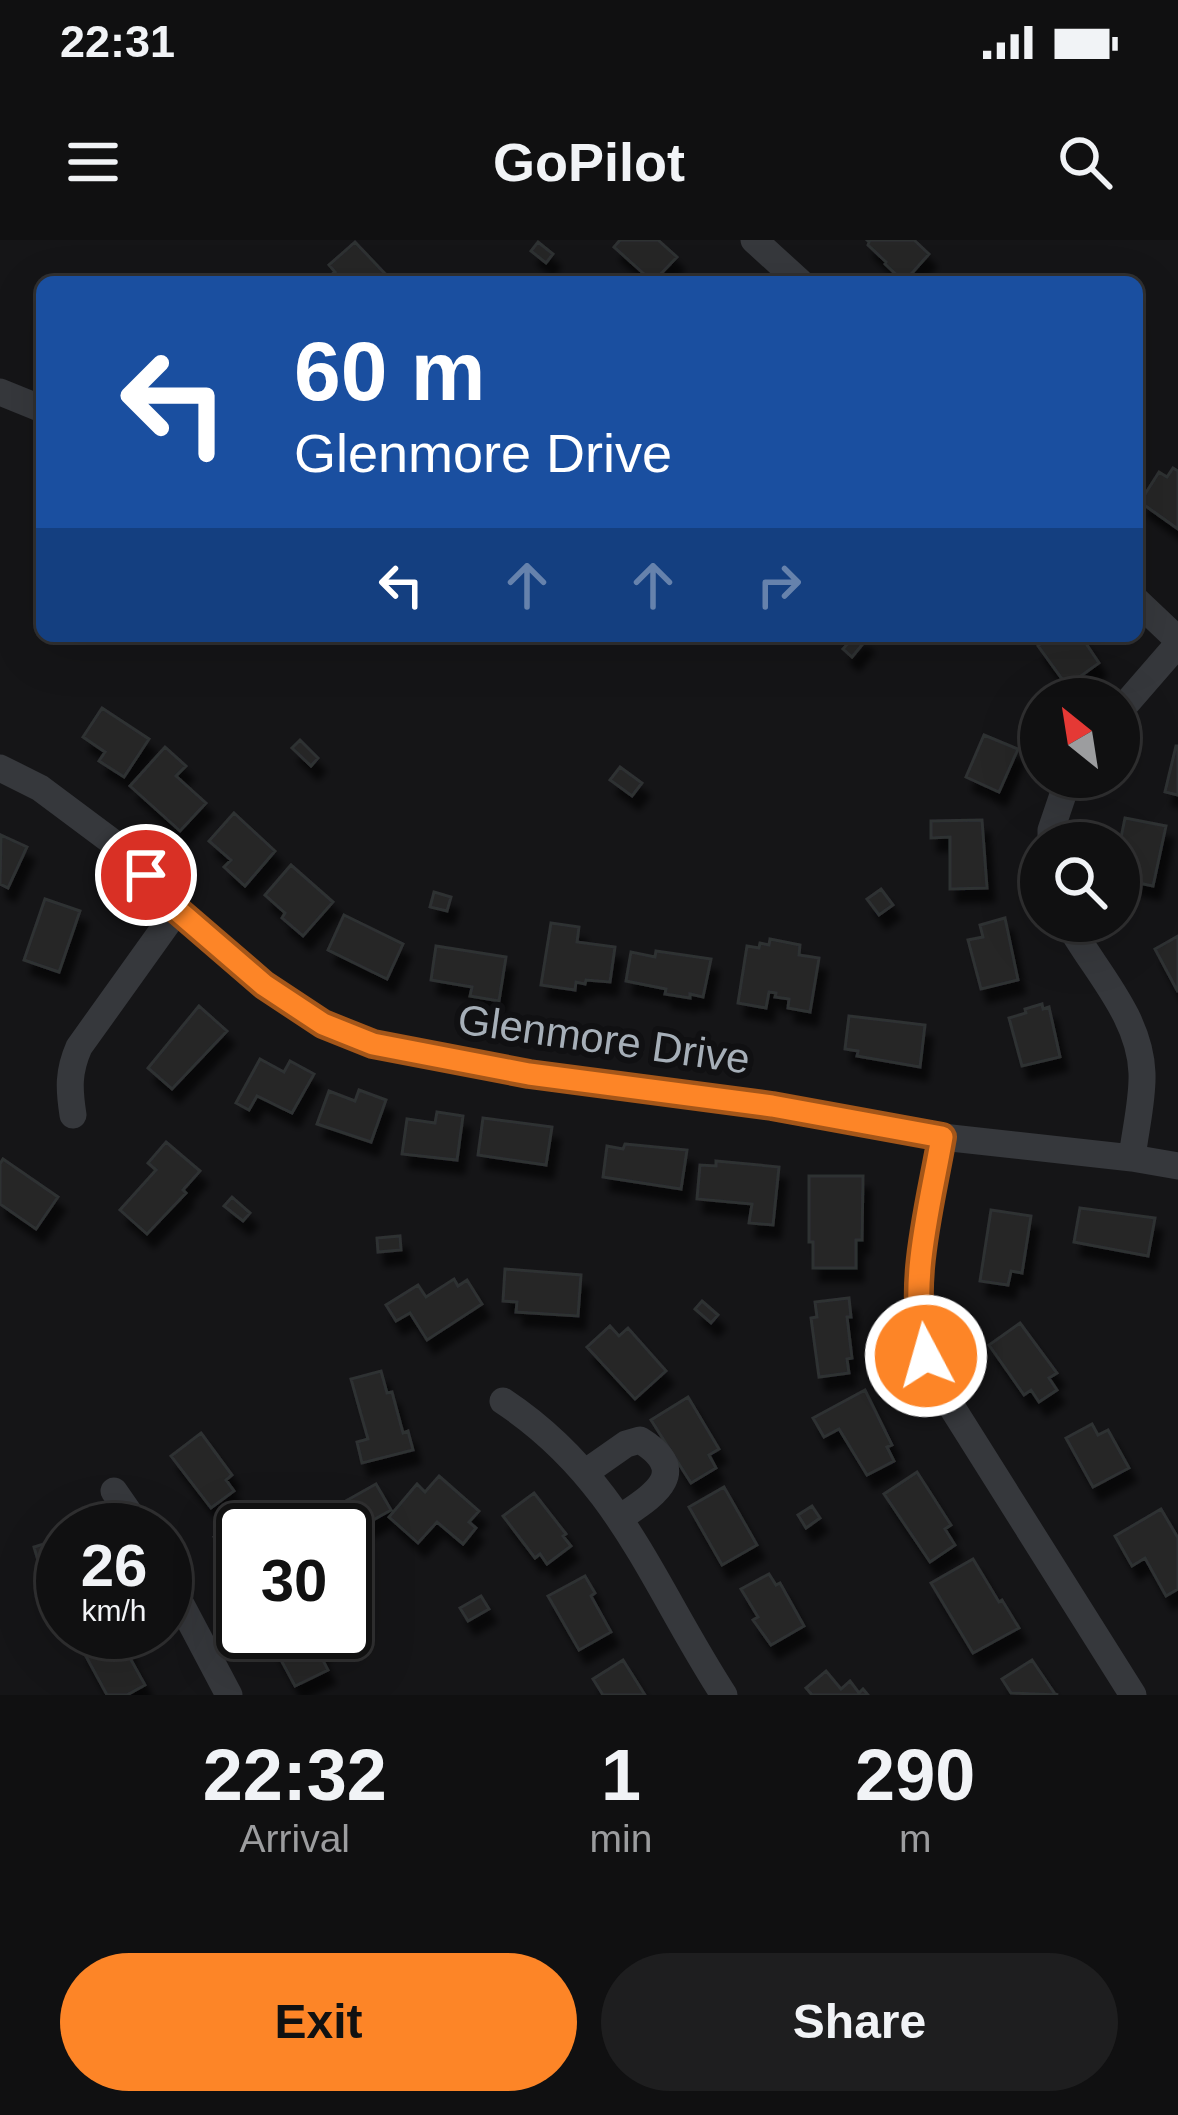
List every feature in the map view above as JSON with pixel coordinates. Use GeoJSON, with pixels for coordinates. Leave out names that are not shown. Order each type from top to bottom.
{"type":"FeatureCollection","features":[{"type":"Feature","properties":{"kind":"street"},"geometry":{"type":"LineString","coordinates":[[754,240],[793,276]]}},
{"type":"Feature","properties":{"kind":"street"},"geometry":{"type":"LineString","coordinates":[[0,392],[36,407]]}},
{"type":"Feature","properties":{"kind":"street"},"geometry":{"type":"LineString","coordinates":[[1140,687],[1178,642],[1143,607]]}},
{"type":"Feature","properties":{"kind":"street","name":"Glenmore Drive"},"geometry":{"type":"LineString","coordinates":[[0,767],[40,788],[111,841],[177,910],[264,985],[299,1010],[373,1044],[529,1074],[772,1106],[942,1137],[1178,1166]]}},
{"type":"Feature","properties":{"kind":"street"},"geometry":{"type":"LineString","coordinates":[[73,1115],[68,1084],[79,1047],[177,910]]}},
{"type":"Feature","properties":{"kind":"street"},"geometry":{"type":"LineString","coordinates":[[1080,942],[1128,1018],[1137,1045],[1142,1073],[1132,1158]]}},
{"type":"Feature","properties":{"kind":"street"},"geometry":{"type":"LineString","coordinates":[[942,1137],[921,1262],[919,1311],[926,1356],[954,1410],[1133,1695]]}},
{"type":"Feature","properties":{"kind":"street"},"geometry":{"type":"LineString","coordinates":[[503,1401],[535,1422],[586,1472],[620,1518],[724,1695]]}},
{"type":"Feature","properties":{"kind":"street"},"geometry":{"type":"LineString","coordinates":[[586,1472],[626,1444],[640,1440],[662,1460],[666,1474],[659,1491],[620,1518]]}},
{"type":"Feature","properties":{"kind":"street"},"geometry":{"type":"LineString","coordinates":[[114,1491],[122,1503]]}},
{"type":"Feature","properties":{"kind":"street"},"geometry":{"type":"LineString","coordinates":[[192,1625],[229,1695]]}},
{"type":"Feature","properties":{"kind":"building"},"geometry":{"type":"Polygon","coordinates":[[[620,240],[658,240],[677,257],[659,276],[646,276],[614,247],[620,240]]]}},
{"type":"Feature","properties":{"kind":"building"},"geometry":{"type":"Polygon","coordinates":[[[914,240],[929,254],[909,276],[898,276],[869,242],[914,240]]]}},
{"type":"Feature","properties":{"kind":"building"},"geometry":{"type":"Polygon","coordinates":[[[355,242],[387,276],[330,276],[335,272],[329,265],[355,242]]]}},
{"type":"Feature","properties":{"kind":"building"},"geometry":{"type":"Polygon","coordinates":[[[538,242],[553,254],[546,263],[531,251],[538,242]]]}},
{"type":"Feature","properties":{"kind":"building"},"geometry":{"type":"Polygon","coordinates":[[[1173,468],[1178,471],[1178,529],[1143,504],[1159,472],[1167,477],[1173,468]]]}},
{"type":"Feature","properties":{"kind":"building"},"geometry":{"type":"Polygon","coordinates":[[[849,642],[864,642],[852,657],[843,649],[849,642]]]}},
{"type":"Feature","properties":{"kind":"building"},"geometry":{"type":"Polygon","coordinates":[[[1042,642],[1085,642],[1099,663],[1078,678],[1061,678],[1038,646],[1042,642]]]}},
{"type":"Feature","properties":{"kind":"building"},"geometry":{"type":"Polygon","coordinates":[[[102,708],[149,739],[124,777],[99,761],[105,752],[83,737],[102,708]]]}},
{"type":"Feature","properties":{"kind":"building"},"geometry":{"type":"Polygon","coordinates":[[[984,735],[1018,749],[999,792],[966,777],[984,735]]]}},
{"type":"Feature","properties":{"kind":"building"},"geometry":{"type":"Polygon","coordinates":[[[300,740],[318,758],[311,766],[292,748],[300,740]]]}},
{"type":"Feature","properties":{"kind":"building"},"geometry":{"type":"Polygon","coordinates":[[[1178,746],[1178,795],[1165,792],[1178,746]]]}},
{"type":"Feature","properties":{"kind":"building"},"geometry":{"type":"Polygon","coordinates":[[[165,747],[186,766],[176,776],[206,803],[180,831],[130,786],[165,747]]]}},
{"type":"Feature","properties":{"kind":"building"},"geometry":{"type":"Polygon","coordinates":[[[620,767],[642,783],[632,796],[610,780],[620,767]]]}},
{"type":"Feature","properties":{"kind":"building"},"geometry":{"type":"Polygon","coordinates":[[[234,813],[275,851],[245,886],[224,867],[231,860],[209,841],[234,813]]]}},
{"type":"Feature","properties":{"kind":"building"},"geometry":{"type":"Polygon","coordinates":[[[1125,818],[1166,826],[1153,886],[1140,883],[1140,822],[1124,822],[1125,818]]]}},
{"type":"Feature","properties":{"kind":"building"},"geometry":{"type":"Polygon","coordinates":[[[982,820],[987,888],[950,889],[950,837],[931,838],[931,821],[982,820]]]}},
{"type":"Feature","properties":{"kind":"building"},"geometry":{"type":"Polygon","coordinates":[[[1,835],[27,847],[8,888],[0,884],[1,835]]]}},
{"type":"Feature","properties":{"kind":"building"},"geometry":{"type":"Polygon","coordinates":[[[291,865],[333,902],[303,936],[265,895],[291,865]]]}},
{"type":"Feature","properties":{"kind":"building"},"geometry":{"type":"Polygon","coordinates":[[[881,889],[893,905],[879,915],[867,899],[881,889]]]}},
{"type":"Feature","properties":{"kind":"building"},"geometry":{"type":"Polygon","coordinates":[[[434,892],[451,897],[447,911],[430,907],[434,892]]]}},
{"type":"Feature","properties":{"kind":"building"},"geometry":{"type":"Polygon","coordinates":[[[45,899],[80,911],[59,972],[24,960],[45,899]]]}},
{"type":"Feature","properties":{"kind":"building"},"geometry":{"type":"Polygon","coordinates":[[[344,915],[403,944],[387,979],[328,950],[344,915]]]}},
{"type":"Feature","properties":{"kind":"building"},"geometry":{"type":"Polygon","coordinates":[[[1005,918],[1018,980],[981,989],[968,940],[983,937],[980,925],[1005,918]]]}},
{"type":"Feature","properties":{"kind":"building"},"geometry":{"type":"Polygon","coordinates":[[[551,923],[579,927],[577,942],[615,947],[610,982],[576,982],[575,990],[541,985],[551,923]]]}},
{"type":"Feature","properties":{"kind":"building"},"geometry":{"type":"Polygon","coordinates":[[[1178,936],[1178,992],[1155,949],[1178,936]]]}},
{"type":"Feature","properties":{"kind":"building"},"geometry":{"type":"Polygon","coordinates":[[[770,939],[800,945],[799,955],[819,958],[810,1012],[788,1008],[789,999],[769,992],[766,1008],[738,1003],[747,946],[769,945],[770,939]]]}},
{"type":"Feature","properties":{"kind":"building"},"geometry":{"type":"Polygon","coordinates":[[[436,946],[506,957],[499,1001],[470,996],[472,987],[431,980],[436,946]]]}},
{"type":"Feature","properties":{"kind":"building"},"geometry":{"type":"Polygon","coordinates":[[[656,951],[711,959],[703,997],[665,994],[666,989],[626,981],[631,952],[655,957],[656,951]]]}},
{"type":"Feature","properties":{"kind":"building"},"geometry":{"type":"Polygon","coordinates":[[[1042,1004],[1043,1009],[1049,1007],[1060,1057],[1022,1066],[1009,1018],[1042,1004]]]}},
{"type":"Feature","properties":{"kind":"building"},"geometry":{"type":"Polygon","coordinates":[[[199,1006],[227,1031],[172,1089],[148,1068],[199,1006]]]}},
{"type":"Feature","properties":{"kind":"building"},"geometry":{"type":"Polygon","coordinates":[[[849,1016],[925,1025],[920,1067],[857,1056],[858,1051],[845,1049],[849,1016]]]}},
{"type":"Feature","properties":{"kind":"building"},"geometry":{"type":"Polygon","coordinates":[[[260,1059],[284,1072],[290,1061],[314,1074],[292,1113],[257,1096],[249,1110],[236,1103],[260,1059]]]}},
{"type":"Feature","properties":{"kind":"building"},"geometry":{"type":"Polygon","coordinates":[[[359,1090],[386,1100],[371,1142],[317,1124],[329,1091],[355,1101],[359,1090]]]}},
{"type":"Feature","properties":{"kind":"building"},"geometry":{"type":"Polygon","coordinates":[[[437,1112],[463,1116],[457,1160],[402,1154],[407,1119],[435,1123],[437,1112]]]}},
{"type":"Feature","properties":{"kind":"building"},"geometry":{"type":"Polygon","coordinates":[[[483,1118],[552,1127],[546,1165],[478,1155],[483,1118]]]}},
{"type":"Feature","properties":{"kind":"building"},"geometry":{"type":"Polygon","coordinates":[[[166,1142],[200,1171],[147,1234],[120,1210],[156,1170],[148,1163],[166,1142]]]}},
{"type":"Feature","properties":{"kind":"building"},"geometry":{"type":"Polygon","coordinates":[[[625,1144],[687,1150],[681,1189],[603,1177],[607,1146],[623,1149],[625,1144]]]}},
{"type":"Feature","properties":{"kind":"building"},"geometry":{"type":"Polygon","coordinates":[[[3,1159],[58,1197],[36,1229],[0,1204],[3,1159]]]}},
{"type":"Feature","properties":{"kind":"building"},"geometry":{"type":"Polygon","coordinates":[[[716,1161],[779,1167],[773,1225],[749,1223],[752,1204],[697,1199],[700,1165],[716,1166],[716,1161]]]}},
{"type":"Feature","properties":{"kind":"building"},"geometry":{"type":"Polygon","coordinates":[[[809,1176],[863,1176],[862,1240],[856,1240],[856,1268],[813,1268],[809,1176]]]}},
{"type":"Feature","properties":{"kind":"building"},"geometry":{"type":"Polygon","coordinates":[[[232,1197],[250,1213],[243,1221],[224,1206],[232,1197]]]}},
{"type":"Feature","properties":{"kind":"building"},"geometry":{"type":"Polygon","coordinates":[[[1080,1208],[1155,1218],[1148,1256],[1074,1242],[1080,1208]]]}},
{"type":"Feature","properties":{"kind":"building"},"geometry":{"type":"Polygon","coordinates":[[[991,1210],[1031,1216],[1022,1273],[1011,1271],[1008,1285],[980,1281],[991,1210]]]}},
{"type":"Feature","properties":{"kind":"building"},"geometry":{"type":"Polygon","coordinates":[[[400,1236],[401,1250],[378,1252],[377,1238],[400,1236]]]}},
{"type":"Feature","properties":{"kind":"building"},"geometry":{"type":"Polygon","coordinates":[[[505,1269],[581,1275],[578,1316],[516,1312],[517,1302],[503,1301],[505,1269]]]}},
{"type":"Feature","properties":{"kind":"building"},"geometry":{"type":"Polygon","coordinates":[[[454,1279],[458,1286],[467,1280],[482,1304],[427,1340],[410,1313],[396,1321],[386,1305],[418,1285],[426,1297],[454,1279]]]}},
{"type":"Feature","properties":{"kind":"building"},"geometry":{"type":"Polygon","coordinates":[[[849,1298],[849,1373],[819,1377],[811,1318],[817,1317],[815,1302],[849,1298]]]}},
{"type":"Feature","properties":{"kind":"building"},"geometry":{"type":"Polygon","coordinates":[[[702,1301],[718,1315],[711,1323],[695,1309],[702,1301]]]}},
{"type":"Feature","properties":{"kind":"building"},"geometry":{"type":"Polygon","coordinates":[[[1020,1323],[1057,1373],[1049,1378],[1057,1390],[1039,1402],[1031,1390],[1024,1395],[989,1345],[1020,1323]]]}},
{"type":"Feature","properties":{"kind":"building"},"geometry":{"type":"Polygon","coordinates":[[[610,1326],[619,1336],[628,1328],[666,1371],[635,1399],[587,1347],[610,1326]]]}},
{"type":"Feature","properties":{"kind":"building"},"geometry":{"type":"Polygon","coordinates":[[[381,1371],[413,1450],[362,1463],[357,1442],[368,1439],[351,1379],[381,1371]]]}},
{"type":"Feature","properties":{"kind":"building"},"geometry":{"type":"Polygon","coordinates":[[[865,1390],[892,1445],[887,1447],[894,1461],[867,1475],[839,1429],[824,1437],[813,1418],[865,1390]]]}},
{"type":"Feature","properties":{"kind":"building"},"geometry":{"type":"Polygon","coordinates":[[[688,1397],[719,1449],[709,1455],[716,1468],[691,1483],[651,1420],[688,1397]]]}},
{"type":"Feature","properties":{"kind":"building"},"geometry":{"type":"Polygon","coordinates":[[[1092,1424],[1098,1435],[1108,1430],[1129,1468],[1093,1487],[1066,1438],[1092,1424]]]}},
{"type":"Feature","properties":{"kind":"building"},"geometry":{"type":"Polygon","coordinates":[[[201,1433],[232,1475],[226,1480],[234,1491],[211,1508],[171,1456],[201,1433]]]}},
{"type":"Feature","properties":{"kind":"building"},"geometry":{"type":"Polygon","coordinates":[[[917,1472],[951,1525],[945,1529],[955,1545],[930,1562],[884,1494],[917,1472]]]}},
{"type":"Feature","properties":{"kind":"building"},"geometry":{"type":"Polygon","coordinates":[[[439,1476],[479,1511],[469,1522],[476,1528],[463,1544],[437,1522],[418,1543],[389,1517],[417,1484],[425,1492],[439,1476]]]}},
{"type":"Feature","properties":{"kind":"building"},"geometry":{"type":"Polygon","coordinates":[[[376,1484],[391,1510],[372,1521],[372,1503],[344,1502],[376,1484]]]}},
{"type":"Feature","properties":{"kind":"building"},"geometry":{"type":"Polygon","coordinates":[[[724,1487],[757,1545],[722,1565],[689,1507],[724,1487]]]}},
{"type":"Feature","properties":{"kind":"building"},"geometry":{"type":"Polygon","coordinates":[[[534,1493],[571,1546],[547,1564],[540,1554],[535,1558],[503,1516],[534,1493]]]}},
{"type":"Feature","properties":{"kind":"building"},"geometry":{"type":"Polygon","coordinates":[[[812,1506],[820,1518],[806,1528],[798,1515],[812,1506]]]}},
{"type":"Feature","properties":{"kind":"building"},"geometry":{"type":"Polygon","coordinates":[[[1161,1509],[1178,1538],[1178,1589],[1166,1596],[1145,1558],[1132,1566],[1115,1536],[1161,1509]]]}},
{"type":"Feature","properties":{"kind":"building"},"geometry":{"type":"Polygon","coordinates":[[[973,1559],[1019,1628],[973,1653],[931,1583],[973,1559]]]}},
{"type":"Feature","properties":{"kind":"building"},"geometry":{"type":"Polygon","coordinates":[[[769,1574],[776,1585],[780,1583],[804,1626],[771,1645],[753,1620],[758,1617],[741,1589],[769,1574]]]}},
{"type":"Feature","properties":{"kind":"building"},"geometry":{"type":"Polygon","coordinates":[[[585,1576],[611,1632],[579,1650],[548,1596],[585,1576]]]}},
{"type":"Feature","properties":{"kind":"building"},"geometry":{"type":"Polygon","coordinates":[[[481,1596],[489,1609],[468,1621],[460,1608],[481,1596]]]}},
{"type":"Feature","properties":{"kind":"building"},"geometry":{"type":"Polygon","coordinates":[[[87,1659],[131,1659],[145,1685],[127,1695],[107,1695],[87,1659]]]}},
{"type":"Feature","properties":{"kind":"building"},"geometry":{"type":"Polygon","coordinates":[[[280,1659],[322,1659],[328,1670],[295,1686],[280,1659]]]}},
{"type":"Feature","properties":{"kind":"building"},"geometry":{"type":"Polygon","coordinates":[[[623,1660],[645,1695],[603,1695],[593,1679],[623,1660]]]}},
{"type":"Feature","properties":{"kind":"building"},"geometry":{"type":"Polygon","coordinates":[[[1032,1660],[1058,1695],[1011,1693],[1002,1679],[1032,1660]]]}},
{"type":"Feature","properties":{"kind":"building"},"geometry":{"type":"Polygon","coordinates":[[[826,1671],[841,1689],[850,1681],[859,1693],[863,1689],[868,1695],[812,1695],[806,1688],[826,1671]]]}},
{"type":"Feature","properties":{"kind":"route"},"geometry":{"type":"LineString","coordinates":[[146,875],[177,910],[264,985],[323,1024],[373,1044],[529,1074],[772,1106],[942,1137],[921,1262],[919,1311],[926,1356]]}}]}
